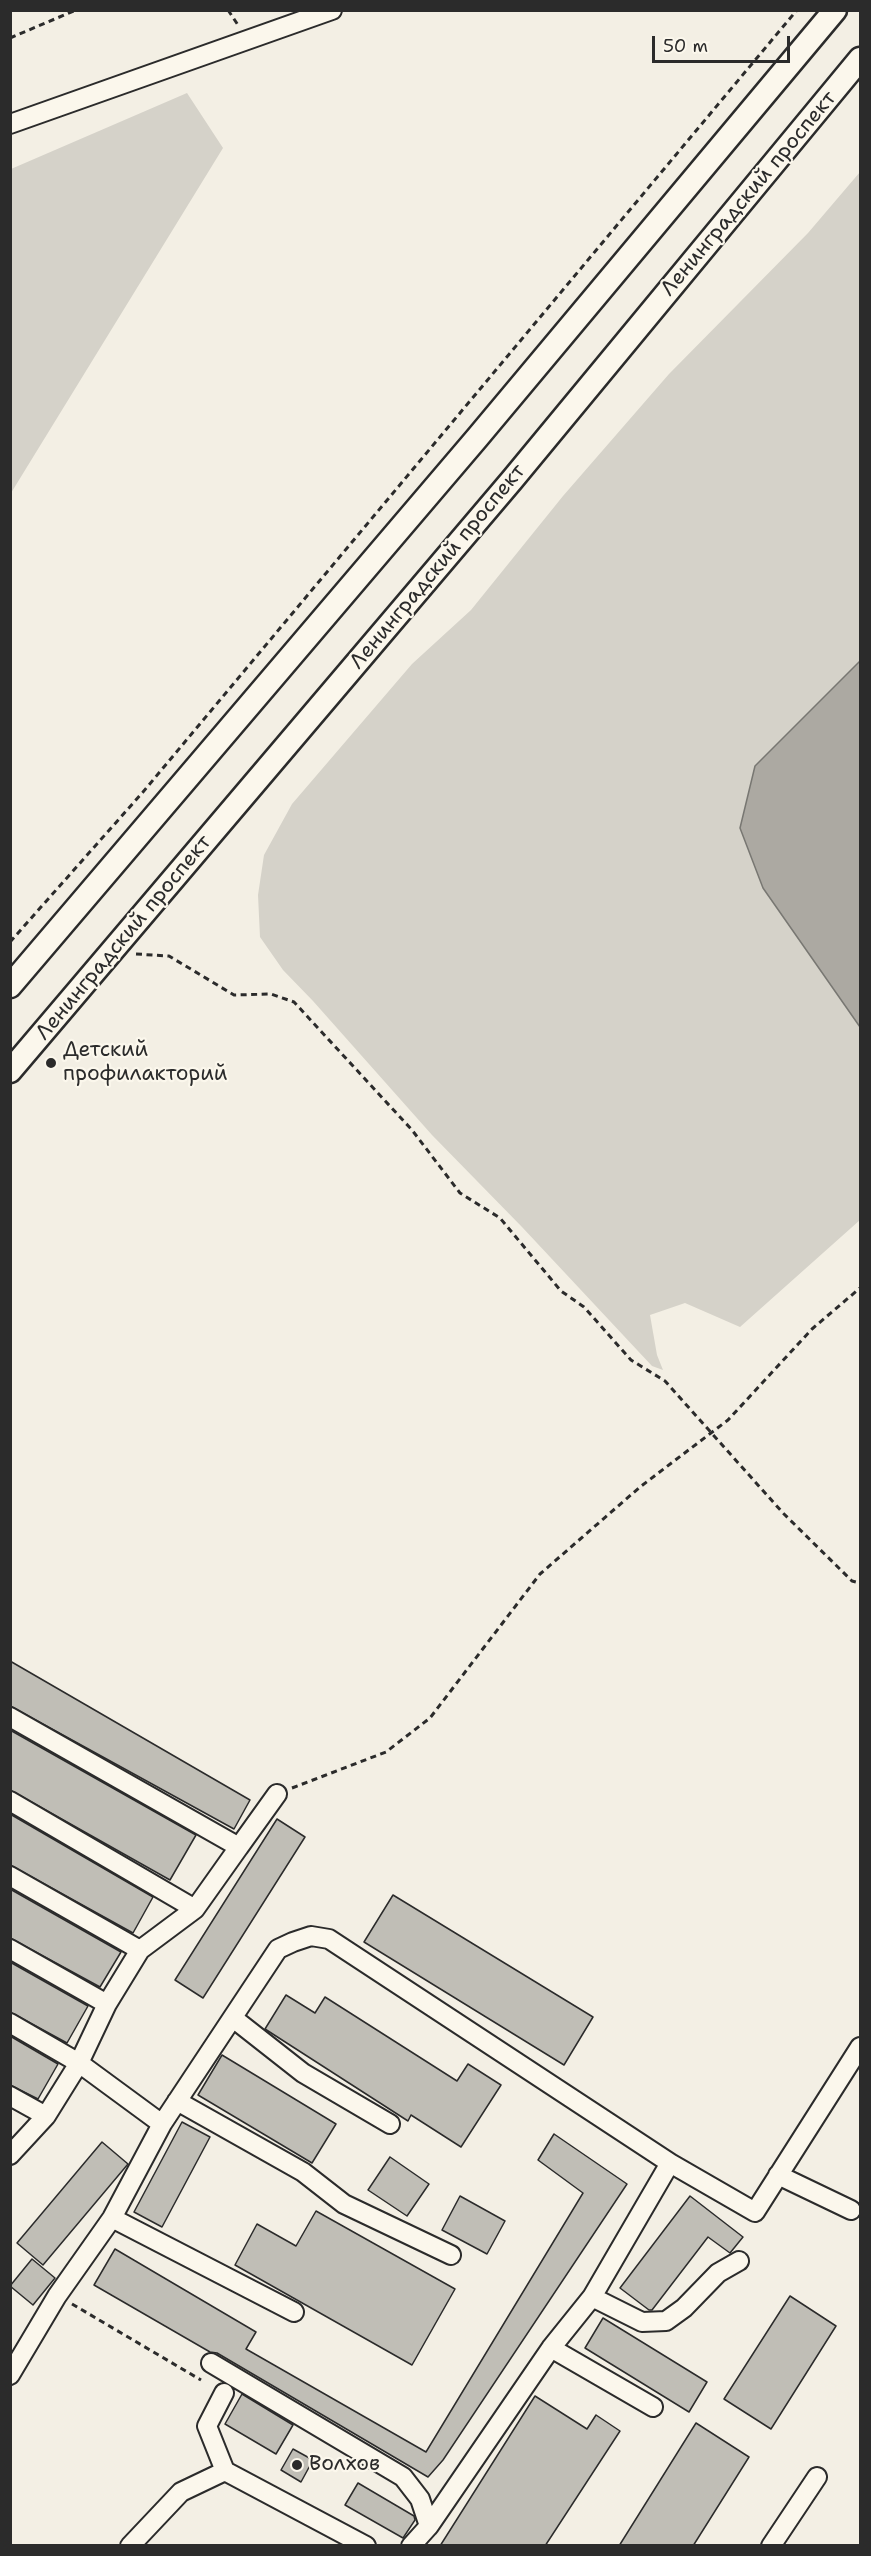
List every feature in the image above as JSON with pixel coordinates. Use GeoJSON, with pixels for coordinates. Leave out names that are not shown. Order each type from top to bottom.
{"type":"FeatureCollection","features":[{"type":"Feature","properties":{"kind":"main road"},"geometry":{"type":"LineString","coordinates":[[10,986],[477,438],[835,10]]}},
{"type":"Feature","properties":{"kind":"main road","name":"Ленинградский проспект"},"geometry":{"type":"LineString","coordinates":[[10,1071],[512,480],[861,59]]}},
{"type":"Feature","properties":{"kind":"lane"},"geometry":{"type":"LineString","coordinates":[[10,124],[332,10]]}},
{"type":"Feature","properties":{"kind":"lane"},"geometry":{"type":"LineString","coordinates":[[10,1717],[238,1846]]}},
{"type":"Feature","properties":{"kind":"lane"},"geometry":{"type":"LineString","coordinates":[[10,2155],[46,2116],[79,2063],[107,2004],[140,1950],[195,1909],[277,1794]]}},
{"type":"Feature","properties":{"kind":"lane"},"geometry":{"type":"LineString","coordinates":[[10,1801],[195,1909]]}},
{"type":"Feature","properties":{"kind":"lane"},"geometry":{"type":"LineString","coordinates":[[10,1876],[140,1950]]}},
{"type":"Feature","properties":{"kind":"lane"},"geometry":{"type":"LineString","coordinates":[[10,2375],[57,2295],[112,2218],[162,2124],[278,1949],[311,1936],[329,1939],[670,2163],[755,2212],[861,2047]]}},
{"type":"Feature","properties":{"kind":"lane"},"geometry":{"type":"LineString","coordinates":[[10,1948],[107,2004]]}},
{"type":"Feature","properties":{"kind":"lane"},"geometry":{"type":"LineString","coordinates":[[233,2018],[303,2073],[390,2124]]}},
{"type":"Feature","properties":{"kind":"lane"},"geometry":{"type":"LineString","coordinates":[[10,2023],[79,2063],[162,2124]]}},
{"type":"Feature","properties":{"kind":"lane"},"geometry":{"type":"LineString","coordinates":[[10,2096],[46,2116]]}},
{"type":"Feature","properties":{"kind":"lane"},"geometry":{"type":"LineString","coordinates":[[177,2101],[303,2172],[344,2204],[451,2255]]}},
{"type":"Feature","properties":{"kind":"lane"},"geometry":{"type":"LineString","coordinates":[[411,2546],[429,2526],[551,2348],[592,2298],[670,2163]]}},
{"type":"Feature","properties":{"kind":"lane"},"geometry":{"type":"LineString","coordinates":[[778,2175],[851,2210]]}},
{"type":"Feature","properties":{"kind":"lane"},"geometry":{"type":"LineString","coordinates":[[112,2218],[294,2312]]}},
{"type":"Feature","properties":{"kind":"lane"},"geometry":{"type":"LineString","coordinates":[[592,2298],[642,2322],[666,2321],[684,2308],[718,2273],[740,2261]]}},
{"type":"Feature","properties":{"kind":"lane"},"geometry":{"type":"LineString","coordinates":[[551,2348],[653,2407]]}},
{"type":"Feature","properties":{"kind":"lane"},"geometry":{"type":"LineString","coordinates":[[211,2363],[403,2477],[420,2499],[429,2526]]}},
{"type":"Feature","properties":{"kind":"lane"},"geometry":{"type":"LineString","coordinates":[[224,2394],[207,2426],[225,2471],[366,2546]]}},
{"type":"Feature","properties":{"kind":"lane"},"geometry":{"type":"LineString","coordinates":[[130,2546],[181,2492],[225,2471]]}},
{"type":"Feature","properties":{"kind":"lane"},"geometry":{"type":"LineString","coordinates":[[771,2546],[817,2477]]}},
{"type":"Feature","properties":{"kind":"path"},"geometry":{"type":"LineString","coordinates":[[10,38],[76,10]]}},
{"type":"Feature","properties":{"kind":"path"},"geometry":{"type":"LineString","coordinates":[[10,942],[150,783],[797,10]]}},
{"type":"Feature","properties":{"kind":"path"},"geometry":{"type":"LineString","coordinates":[[128,954],[169,956],[234,995],[271,994],[294,1002],[412,1130],[460,1193],[500,1218],[561,1291],[584,1307],[631,1360],[665,1381],[783,1513],[852,1581],[861,1583]]}},
{"type":"Feature","properties":{"kind":"path"},"geometry":{"type":"LineString","coordinates":[[277,1794],[387,1752],[430,1718],[540,1574],[640,1487],[728,1420],[812,1329],[861,1288]]}},
{"type":"Feature","properties":{"kind":"path"},"geometry":{"type":"LineString","coordinates":[[57,2295],[224,2394]]}},
{"type":"Feature","properties":{"kind":"shaded area"},"geometry":{"type":"Polygon","coordinates":[[[187,93],[223,148],[11,493],[11,169],[187,93]]]}},
{"type":"Feature","properties":{"kind":"shaded area"},"geometry":{"type":"Polygon","coordinates":[[[860,172],[860,661],[763,888],[860,1027],[860,1220],[740,1327],[685,1303],[650,1315],[657,1355],[663,1370],[652,1366],[432,1135],[283,970],[260,937],[258,895],[264,855],[292,804],[412,664],[471,610],[563,496],[669,374],[808,233],[860,172]]]}},
{"type":"Feature","properties":{"kind":"shaded area"},"geometry":{"type":"Polygon","coordinates":[[[860,661],[860,1027],[763,888],[740,828],[755,766],[860,661]]]}},
{"type":"Feature","properties":{"kind":"building"},"geometry":{"type":"Polygon","coordinates":[[[10,1661],[250,1800],[234,1829],[10,1706],[10,1661]]]}},
{"type":"Feature","properties":{"kind":"building"},"geometry":{"type":"Polygon","coordinates":[[[10,1730],[196,1835],[170,1880],[10,1790],[10,1730]]]}},
{"type":"Feature","properties":{"kind":"building"},"geometry":{"type":"Polygon","coordinates":[[[10,1814],[153,1897],[133,1933],[10,1865],[10,1814]]]}},
{"type":"Feature","properties":{"kind":"building"},"geometry":{"type":"Polygon","coordinates":[[[277,1819],[305,1837],[203,1998],[175,1980],[277,1819]]]}},
{"type":"Feature","properties":{"kind":"building"},"geometry":{"type":"Polygon","coordinates":[[[10,1889],[121,1952],[100,1987],[10,1938],[10,1889]]]}},
{"type":"Feature","properties":{"kind":"building"},"geometry":{"type":"Polygon","coordinates":[[[393,1895],[593,2017],[564,2065],[364,1942],[393,1895]]]}},
{"type":"Feature","properties":{"kind":"building"},"geometry":{"type":"Polygon","coordinates":[[[10,1962],[88,2006],[67,2043],[10,2012],[10,1962]]]}},
{"type":"Feature","properties":{"kind":"building"},"geometry":{"type":"Polygon","coordinates":[[[286,1995],[315,2013],[325,1997],[457,2081],[468,2064],[501,2085],[461,2147],[411,2115],[408,2121],[265,2029],[286,1995]]]}},
{"type":"Feature","properties":{"kind":"building"},"geometry":{"type":"Polygon","coordinates":[[[10,2036],[58,2064],[38,2099],[10,2085],[10,2036]]]}},
{"type":"Feature","properties":{"kind":"building"},"geometry":{"type":"Polygon","coordinates":[[[222,2055],[336,2124],[312,2163],[198,2095],[222,2055]]]}},
{"type":"Feature","properties":{"kind":"building"},"geometry":{"type":"Polygon","coordinates":[[[182,2122],[210,2137],[162,2227],[134,2212],[182,2122]]]}},
{"type":"Feature","properties":{"kind":"building"},"geometry":{"type":"Polygon","coordinates":[[[554,2134],[627,2184],[443,2460],[428,2477],[217,2353],[210,2352],[94,2285],[115,2249],[256,2332],[246,2349],[426,2452],[583,2193],[538,2160],[554,2134]]]}},
{"type":"Feature","properties":{"kind":"building"},"geometry":{"type":"Polygon","coordinates":[[[102,2142],[128,2164],[43,2265],[17,2243],[102,2142]]]}},
{"type":"Feature","properties":{"kind":"building"},"geometry":{"type":"Polygon","coordinates":[[[390,2157],[429,2184],[407,2216],[368,2190],[390,2157]]]}},
{"type":"Feature","properties":{"kind":"building"},"geometry":{"type":"Polygon","coordinates":[[[460,2196],[505,2221],[487,2254],[442,2230],[460,2196]]]}},
{"type":"Feature","properties":{"kind":"building"},"geometry":{"type":"Polygon","coordinates":[[[690,2196],[743,2237],[730,2253],[708,2237],[652,2310],[649,2310],[620,2288],[690,2196]]]}},
{"type":"Feature","properties":{"kind":"building"},"geometry":{"type":"Polygon","coordinates":[[[316,2211],[455,2289],[412,2365],[235,2265],[257,2224],[296,2246],[316,2211]]]}},
{"type":"Feature","properties":{"kind":"building"},"geometry":{"type":"Polygon","coordinates":[[[32,2259],[55,2278],[33,2305],[10,2286],[32,2259]]]}},
{"type":"Feature","properties":{"kind":"building"},"geometry":{"type":"Polygon","coordinates":[[[790,2296],[836,2326],[771,2429],[724,2399],[790,2296]]]}},
{"type":"Feature","properties":{"kind":"building"},"geometry":{"type":"Polygon","coordinates":[[[603,2318],[707,2382],[689,2412],[585,2348],[603,2318]]]}},
{"type":"Feature","properties":{"kind":"building"},"geometry":{"type":"Polygon","coordinates":[[[242,2394],[293,2425],[276,2454],[225,2424],[242,2394]]]}},
{"type":"Feature","properties":{"kind":"building"},"geometry":{"type":"Polygon","coordinates":[[[535,2396],[587,2429],[596,2415],[620,2431],[545,2546],[440,2546],[535,2396]]]}},
{"type":"Feature","properties":{"kind":"building"},"geometry":{"type":"Polygon","coordinates":[[[696,2423],[749,2457],[693,2546],[619,2546],[696,2423]]]}},
{"type":"Feature","properties":{"kind":"building","name":"Волхов"},"geometry":{"type":"Polygon","coordinates":[[[293,2449],[313,2460],[301,2482],[281,2470],[293,2449]]]}},
{"type":"Feature","properties":{"kind":"building"},"geometry":{"type":"Polygon","coordinates":[[[358,2483],[414,2516],[415,2520],[403,2538],[345,2505],[358,2483]]]}},
{"type":"Feature","properties":{"kind":"place","name":"Детский профилакторий"},"geometry":{"type":"Point","coordinates":[51,1063]}},
{"type":"Feature","properties":{"kind":"place","name":"Волхов"},"geometry":{"type":"Point","coordinates":[297,2465]}}]}
